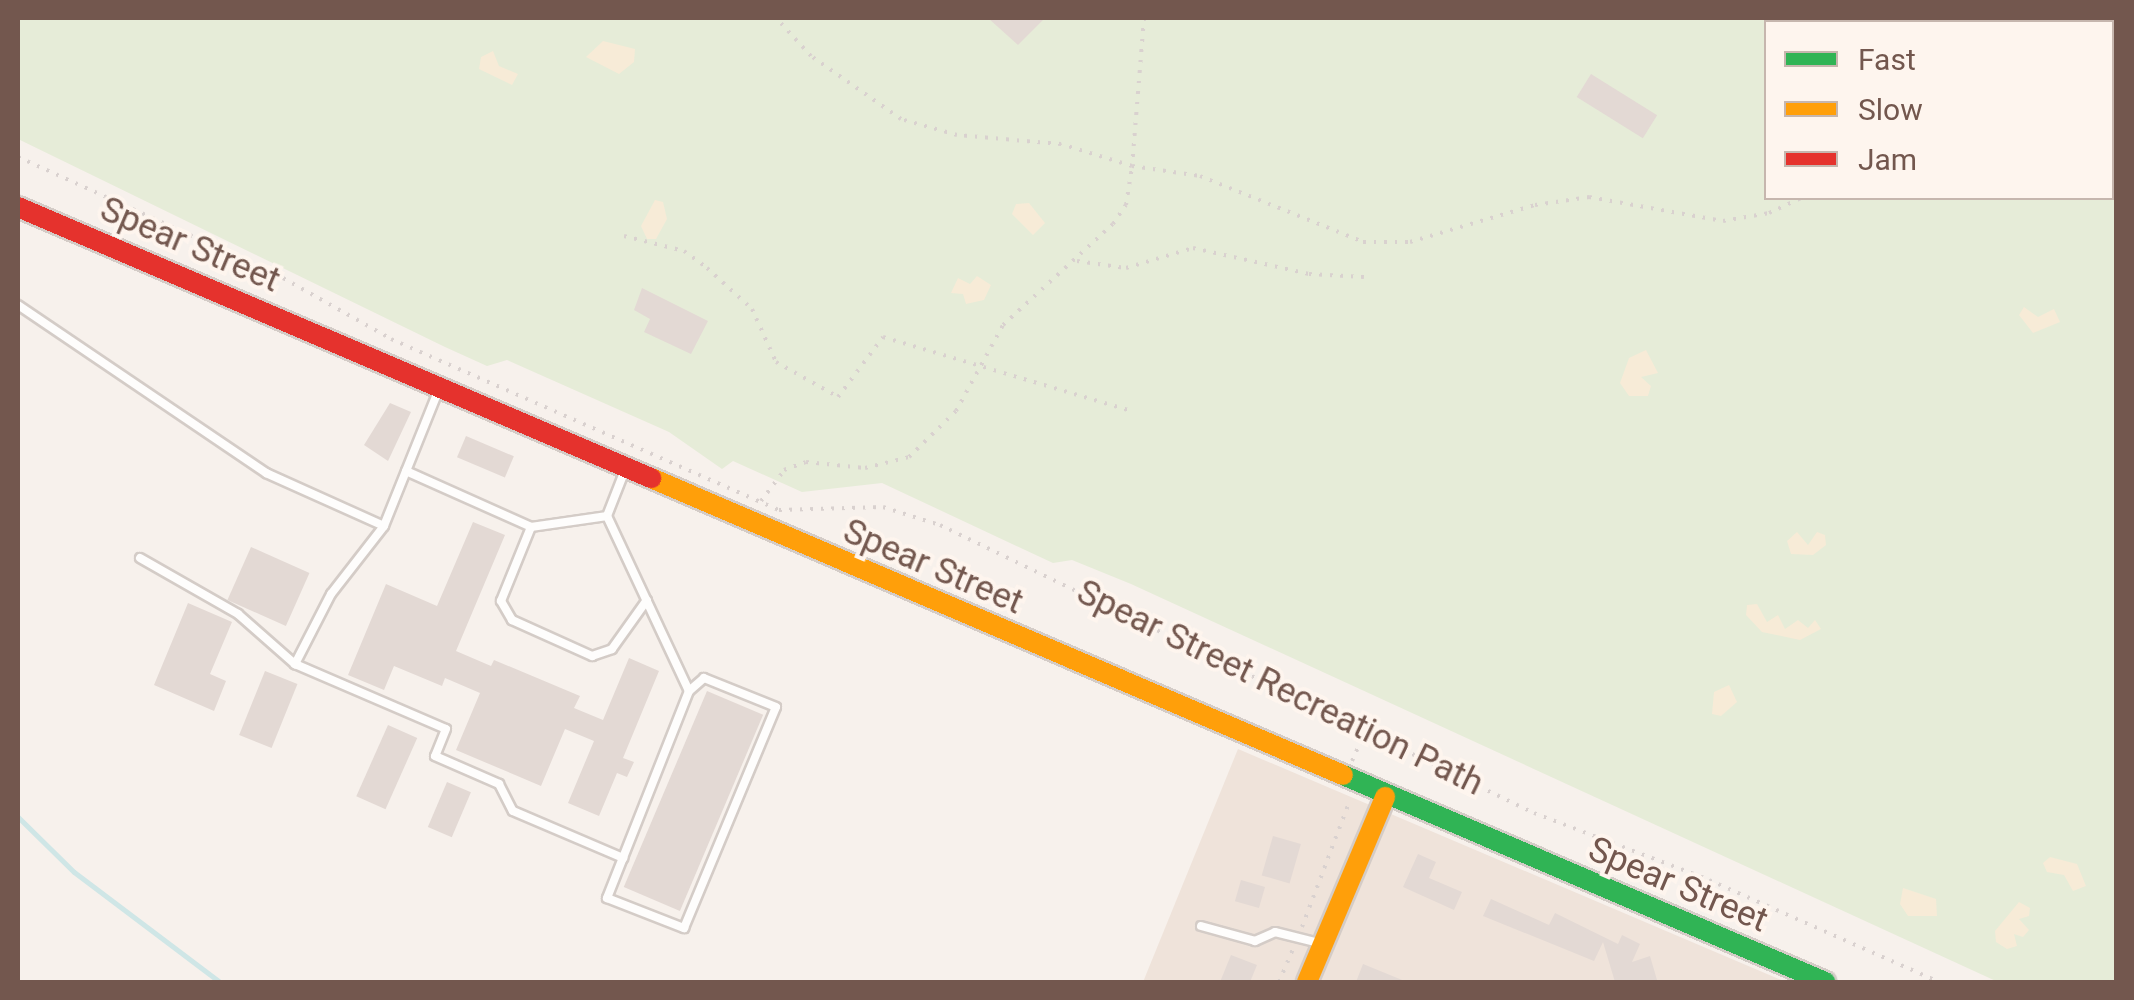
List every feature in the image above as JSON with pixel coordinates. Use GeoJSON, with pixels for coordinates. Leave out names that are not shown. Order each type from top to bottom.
{"type":"FeatureCollection","features":[{"type":"Feature","properties":{"kind":"main road","name":"Spear Street"},"geometry":{"type":"LineString","coordinates":[[18,206],[1384,797],[1825,982]]}},
{"type":"Feature","properties":{"kind":"main road"},"geometry":{"type":"LineString","coordinates":[[1307,982],[1384,797]]}},
{"type":"Feature","properties":{"kind":"lane"},"geometry":{"type":"LineString","coordinates":[[18,305],[266,473],[384,526]]}},
{"type":"Feature","properties":{"kind":"lane"},"geometry":{"type":"LineString","coordinates":[[294,664],[331,594],[384,526],[439,389]]}},
{"type":"Feature","properties":{"kind":"lane"},"geometry":{"type":"LineString","coordinates":[[625,470],[607,516],[689,691]]}},
{"type":"Feature","properties":{"kind":"lane"},"geometry":{"type":"LineString","coordinates":[[406,471],[531,528],[607,516]]}},
{"type":"Feature","properties":{"kind":"lane"},"geometry":{"type":"LineString","coordinates":[[531,528],[502,602],[512,620],[592,656],[612,649],[646,600]]}},
{"type":"Feature","properties":{"kind":"lane"},"geometry":{"type":"LineString","coordinates":[[140,558],[238,614],[294,664],[446,729],[435,756],[499,784],[513,810],[623,858]]}},
{"type":"Feature","properties":{"kind":"lane"},"geometry":{"type":"LineString","coordinates":[[704,678],[776,707],[684,928],[607,898],[689,691],[704,678]]}},
{"type":"Feature","properties":{"kind":"lane"},"geometry":{"type":"LineString","coordinates":[[1201,926],[1255,941],[1275,932],[1323,944]]}},
{"type":"Feature","properties":{"kind":"path"},"geometry":{"type":"LineString","coordinates":[[776,18],[812,56],[901,120],[958,135],[1061,144],[1132,166],[1200,176],[1344,236],[1387,245],[1444,235],[1534,205],[1589,197],[1723,221],[1769,213],[1798,200]]}},
{"type":"Feature","properties":{"kind":"path"},"geometry":{"type":"LineString","coordinates":[[750,524],[784,470],[806,462],[865,468],[909,457],[956,410],[974,368],[1002,325],[1077,261],[1126,205],[1144,18]]}},
{"type":"Feature","properties":{"kind":"path","name":"Spear Street Recreation Path"},"geometry":{"type":"LineString","coordinates":[[18,158],[274,273],[390,339],[779,510],[827,512],[883,507],[940,525],[1534,813],[1709,880],[1938,982]]}},
{"type":"Feature","properties":{"kind":"path"},"geometry":{"type":"LineString","coordinates":[[624,236],[684,251],[708,268],[752,310],[776,362],[838,397],[883,338],[905,340],[974,368],[1132,410]]}},
{"type":"Feature","properties":{"kind":"path"},"geometry":{"type":"LineString","coordinates":[[1077,261],[1126,268],[1193,248],[1310,274],[1364,277]]}},
{"type":"Feature","properties":{"kind":"path"},"geometry":{"type":"LineString","coordinates":[[1279,982],[1349,806],[1352,757],[1366,729]]}},
{"type":"Feature","properties":{"kind":"shaded area"},"geometry":{"type":"Polygon","coordinates":[[[1238,749],[1786,982],[1143,982],[1238,749]]]}},
{"type":"Feature","properties":{"kind":"green space"},"geometry":{"type":"Polygon","coordinates":[[[18,18],[2116,18],[2116,982],[1998,982],[1131,584],[1072,560],[1053,563],[882,483],[802,492],[733,461],[722,469],[669,432],[507,360],[487,366],[18,139],[18,18]]]}},
{"type":"Feature","properties":{"kind":"sand"},"geometry":{"type":"Polygon","coordinates":[[[603,41],[635,49],[634,62],[619,74],[586,57],[603,41]]]}},
{"type":"Feature","properties":{"kind":"sand"},"geometry":{"type":"Polygon","coordinates":[[[493,51],[499,66],[518,74],[512,85],[479,69],[481,57],[493,51]]]}},
{"type":"Feature","properties":{"kind":"sand"},"geometry":{"type":"Polygon","coordinates":[[[655,200],[663,202],[667,219],[656,239],[647,239],[641,226],[655,200]]]}},
{"type":"Feature","properties":{"kind":"sand"},"geometry":{"type":"Polygon","coordinates":[[[1029,203],[1045,223],[1033,235],[1012,214],[1016,204],[1029,203]]]}},
{"type":"Feature","properties":{"kind":"sand"},"geometry":{"type":"Polygon","coordinates":[[[977,276],[991,285],[984,300],[966,304],[963,294],[951,293],[958,278],[970,284],[977,276]]]}},
{"type":"Feature","properties":{"kind":"sand"},"geometry":{"type":"Polygon","coordinates":[[[2024,307],[2038,317],[2054,309],[2060,322],[2033,333],[2019,315],[2024,307]]]}},
{"type":"Feature","properties":{"kind":"sand"},"geometry":{"type":"Polygon","coordinates":[[[1646,350],[1658,373],[1641,377],[1651,386],[1648,396],[1629,396],[1620,383],[1629,358],[1646,350]]]}},
{"type":"Feature","properties":{"kind":"sand"},"geometry":{"type":"Polygon","coordinates":[[[1797,532],[1808,545],[1817,532],[1825,535],[1826,545],[1813,555],[1791,554],[1787,541],[1797,532]]]}},
{"type":"Feature","properties":{"kind":"sand"},"geometry":{"type":"Polygon","coordinates":[[[1757,604],[1767,622],[1778,615],[1785,629],[1798,620],[1808,628],[1815,620],[1821,629],[1800,640],[1762,632],[1746,615],[1747,605],[1757,604]]]}},
{"type":"Feature","properties":{"kind":"sand"},"geometry":{"type":"Polygon","coordinates":[[[1729,685],[1737,702],[1721,716],[1712,714],[1714,692],[1729,685]]]}},
{"type":"Feature","properties":{"kind":"sand"},"geometry":{"type":"Polygon","coordinates":[[[2050,857],[2077,864],[2086,886],[2073,891],[2064,875],[2047,872],[2043,863],[2050,857]]]}},
{"type":"Feature","properties":{"kind":"sand"},"geometry":{"type":"Polygon","coordinates":[[[1903,888],[1936,899],[1937,916],[1908,916],[1900,904],[1903,888]]]}},
{"type":"Feature","properties":{"kind":"sand"},"geometry":{"type":"Polygon","coordinates":[[[2019,902],[2030,908],[2029,916],[2019,919],[2029,930],[2023,937],[2014,934],[2017,946],[2007,949],[1996,942],[1995,931],[2019,902]]]}},
{"type":"Feature","properties":{"kind":"building"},"geometry":{"type":"Polygon","coordinates":[[[988,18],[1045,18],[1018,45],[988,18]]]}},
{"type":"Feature","properties":{"kind":"building"},"geometry":{"type":"Polygon","coordinates":[[[1591,74],[1657,115],[1643,138],[1577,97],[1591,74]]]}},
{"type":"Feature","properties":{"kind":"building"},"geometry":{"type":"Polygon","coordinates":[[[642,288],[708,321],[691,354],[644,332],[650,319],[634,310],[642,288]]]}},
{"type":"Feature","properties":{"kind":"building"},"geometry":{"type":"Polygon","coordinates":[[[390,403],[411,412],[388,461],[364,445],[390,403]]]}},
{"type":"Feature","properties":{"kind":"building"},"geometry":{"type":"Polygon","coordinates":[[[466,436],[514,456],[505,477],[457,457],[466,436]]]}},
{"type":"Feature","properties":{"kind":"building"},"geometry":{"type":"Polygon","coordinates":[[[473,522],[505,535],[456,651],[491,666],[494,660],[580,696],[574,708],[603,720],[629,658],[659,671],[623,758],[634,762],[627,777],[617,773],[599,816],[568,803],[594,741],[565,729],[541,786],[456,750],[480,693],[445,678],[442,686],[394,666],[384,690],[348,675],[386,584],[437,606],[473,522]]]}},
{"type":"Feature","properties":{"kind":"building"},"geometry":{"type":"Polygon","coordinates":[[[251,547],[309,573],[286,626],[227,600],[251,547]]]}},
{"type":"Feature","properties":{"kind":"building"},"geometry":{"type":"Polygon","coordinates":[[[188,603],[232,622],[210,674],[226,681],[214,711],[154,685],[188,603]]]}},
{"type":"Feature","properties":{"kind":"building"},"geometry":{"type":"Polygon","coordinates":[[[265,671],[297,684],[272,748],[239,735],[265,671]]]}},
{"type":"Feature","properties":{"kind":"building"},"geometry":{"type":"Polygon","coordinates":[[[707,691],[763,715],[680,911],[624,887],[707,691]]]}},
{"type":"Feature","properties":{"kind":"building"},"geometry":{"type":"Polygon","coordinates":[[[388,725],[417,738],[386,809],[356,796],[388,725]]]}},
{"type":"Feature","properties":{"kind":"building"},"geometry":{"type":"Polygon","coordinates":[[[447,782],[471,792],[452,837],[428,827],[447,782]]]}},
{"type":"Feature","properties":{"kind":"building"},"geometry":{"type":"Polygon","coordinates":[[[1273,836],[1301,844],[1290,883],[1262,875],[1273,836]]]}},
{"type":"Feature","properties":{"kind":"building"},"geometry":{"type":"Polygon","coordinates":[[[1418,854],[1436,862],[1429,878],[1462,892],[1454,910],[1403,887],[1418,854]]]}},
{"type":"Feature","properties":{"kind":"building"},"geometry":{"type":"Polygon","coordinates":[[[1241,880],[1265,887],[1259,908],[1235,901],[1241,880]]]}},
{"type":"Feature","properties":{"kind":"building"},"geometry":{"type":"Polygon","coordinates":[[[1491,899],[1549,925],[1555,913],[1618,944],[1622,935],[1640,944],[1632,962],[1650,956],[1657,980],[1615,982],[1603,942],[1594,961],[1483,916],[1491,899]]]}},
{"type":"Feature","properties":{"kind":"building"},"geometry":{"type":"Polygon","coordinates":[[[1231,955],[1257,965],[1250,982],[1220,982],[1231,955]]]}},
{"type":"Feature","properties":{"kind":"building"},"geometry":{"type":"Polygon","coordinates":[[[1363,964],[1407,982],[1356,982],[1363,964]]]}},
{"type":"Feature","properties":{"kind":"waterway"},"geometry":{"type":"LineString","coordinates":[[18,817],[74,872],[220,982]]}},
{"type":"Feature","properties":{"kind":"traffic: fast"},"geometry":{"type":"LineString","coordinates":[[1343,775],[1825,982]]}},
{"type":"Feature","properties":{"kind":"traffic: slow"},"geometry":{"type":"LineString","coordinates":[[651,478],[1343,775]]}},
{"type":"Feature","properties":{"kind":"traffic: slow"},"geometry":{"type":"LineString","coordinates":[[1307,982],[1385,797]]}},
{"type":"Feature","properties":{"kind":"traffic: jam"},"geometry":{"type":"LineString","coordinates":[[18,207],[651,478]]}}]}
